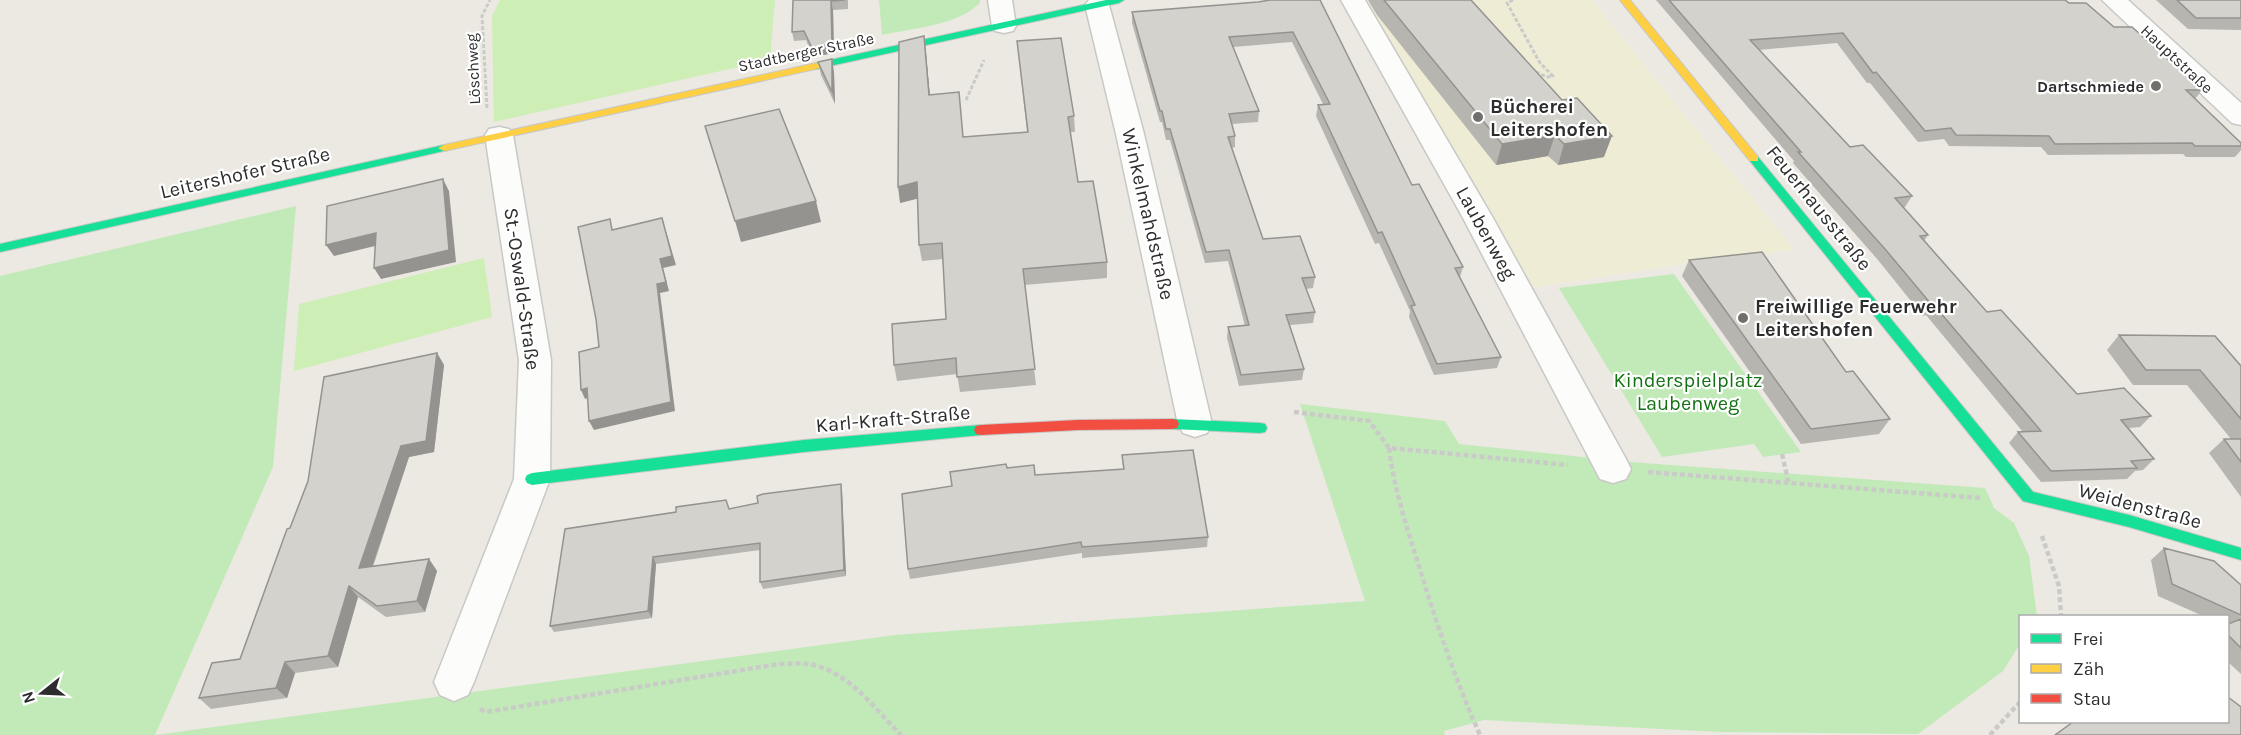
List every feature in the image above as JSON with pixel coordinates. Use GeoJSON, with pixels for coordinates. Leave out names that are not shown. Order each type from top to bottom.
{"type":"FeatureCollection","features":[{"type":"Feature","properties":{"kind":"street"},"geometry":{"type":"LineString","coordinates":[[1000,0],[1004,26]]}},
{"type":"Feature","properties":{"kind":"street","name":"Laubenweg"},"geometry":{"type":"LineString","coordinates":[[1353,0],[1478,218],[1613,469]]}},
{"type":"Feature","properties":{"kind":"street","name":"Feuerhausstraße"},"geometry":{"type":"LineString","coordinates":[[1624,0],[2028,497]]}},
{"type":"Feature","properties":{"kind":"street","name":"Hauptstraße"},"geometry":{"type":"LineString","coordinates":[[2114,0],[2241,117]]}},
{"type":"Feature","properties":{"kind":"street","name":"Stadtberger Straße"},"geometry":{"type":"LineString","coordinates":[[499,135],[1108,3]]}},
{"type":"Feature","properties":{"kind":"street","name":"Winkelmahdstraße"},"geometry":{"type":"LineString","coordinates":[[1108,3],[1133,145],[1195,424]]}},
{"type":"Feature","properties":{"kind":"street","name":"Leitershofer Straße"},"geometry":{"type":"LineString","coordinates":[[0,248],[499,135]]}},
{"type":"Feature","properties":{"kind":"street","name":"St.-Oswald-Straße"},"geometry":{"type":"LineString","coordinates":[[454,682],[532,479],[536,360],[499,135]]}},
{"type":"Feature","properties":{"kind":"street","name":"Karl-Kraft-Straße"},"geometry":{"type":"LineString","coordinates":[[532,479],[919,434],[1021,428],[1195,424],[1260,428]]}},
{"type":"Feature","properties":{"kind":"street","name":"Weidenstraße"},"geometry":{"type":"LineString","coordinates":[[2028,497],[2130,520],[2241,554]]}},
{"type":"Feature","properties":{"kind":"path","name":"Löschweg"},"geometry":{"type":"LineString","coordinates":[[490,0],[482,16],[487,117],[499,135]]}},
{"type":"Feature","properties":{"kind":"path"},"geometry":{"type":"LineString","coordinates":[[1513,0],[1507,3],[1540,63],[1553,76],[1547,77],[1528,68]]}},
{"type":"Feature","properties":{"kind":"path"},"geometry":{"type":"LineString","coordinates":[[966,100],[989,47],[980,31]]}},
{"type":"Feature","properties":{"kind":"path"},"geometry":{"type":"LineString","coordinates":[[1389,448],[1391,475],[1437,626],[1465,703],[1480,735]]}},
{"type":"Feature","properties":{"kind":"path"},"geometry":{"type":"LineString","coordinates":[[1782,454],[1789,485]]}},
{"type":"Feature","properties":{"kind":"path"},"geometry":{"type":"LineString","coordinates":[[2028,497],[2053,567],[2062,609],[2061,615]]}},
{"type":"Feature","properties":{"kind":"path"},"geometry":{"type":"LineString","coordinates":[[454,682],[470,706],[486,712],[779,664],[820,666],[844,680],[901,735]]}},
{"type":"Feature","properties":{"kind":"path"},"geometry":{"type":"LineString","coordinates":[[1990,735],[2019,703]]}},
{"type":"Feature","properties":{"kind":"shaded area"},"geometry":{"type":"Polygon","coordinates":[[[1362,0],[1592,0],[1794,250],[1526,289],[1362,0]]]}},
{"type":"Feature","properties":{"kind":"green space"},"geometry":{"type":"Polygon","coordinates":[[[500,0],[775,0],[770,60],[494,122],[492,16],[500,0]]]}},
{"type":"Feature","properties":{"kind":"green space"},"geometry":{"type":"Polygon","coordinates":[[[879,0],[980,0],[980,3],[959,17],[947,21],[882,35],[879,0]]]}},
{"type":"Feature","properties":{"kind":"green space"},"geometry":{"type":"Polygon","coordinates":[[[296,206],[273,467],[155,735],[0,735],[0,276],[296,206]]]}},
{"type":"Feature","properties":{"kind":"green space"},"geometry":{"type":"Polygon","coordinates":[[[484,258],[492,317],[294,371],[299,304],[484,258]]]}},
{"type":"Feature","properties":{"kind":"green space","name":"Kinderspielplatz Laubenweg"},"geometry":{"type":"Polygon","coordinates":[[[1674,274],[1801,452],[1763,457],[1754,444],[1662,457],[1559,288],[1674,274]]]}},
{"type":"Feature","properties":{"kind":"green space"},"geometry":{"type":"Polygon","coordinates":[[[1300,404],[1445,421],[1459,444],[1630,462],[1985,488],[1994,508],[2014,523],[2029,556],[2037,615],[2019,615],[2019,646],[2003,671],[1918,734],[1721,732],[1484,720],[1444,731],[1445,735],[155,735],[895,635],[1365,601],[1300,404]]]}},
{"type":"Feature","properties":{"kind":"building"},"geometry":{"type":"Polygon","coordinates":[[[793,0],[845,0],[831,1],[832,44],[812,48],[804,31],[792,32],[793,0]]]}},
{"type":"Feature","properties":{"kind":"building"},"geometry":{"type":"Polygon","coordinates":[[[1270,0],[1320,0],[1412,185],[1419,184],[1463,267],[1455,268],[1501,357],[1437,364],[1411,306],[1415,305],[1382,232],[1378,233],[1318,105],[1330,104],[1293,32],[1229,37],[1259,111],[1229,114],[1235,136],[1228,137],[1263,239],[1300,236],[1315,277],[1302,278],[1315,312],[1286,315],[1304,369],[1241,375],[1228,327],[1249,325],[1229,250],[1206,252],[1170,129],[1166,129],[1162,111],[1160,111],[1132,12],[1270,0]]]}},
{"type":"Feature","properties":{"kind":"building"},"geometry":{"type":"Polygon","coordinates":[[[1384,0],[1471,0],[1562,100],[1577,98],[1612,136],[1564,144],[1555,135],[1502,144],[1384,0]]]}},
{"type":"Feature","properties":{"kind":"building"},"geometry":{"type":"Polygon","coordinates":[[[1669,0],[2065,0],[2069,3],[2086,3],[2114,27],[2132,27],[2202,90],[2186,90],[2241,143],[2241,146],[2195,146],[2192,143],[2055,144],[2049,136],[1956,135],[1951,128],[1925,131],[1876,72],[1873,73],[1843,33],[1750,40],[1850,147],[1863,145],[1912,196],[1895,198],[1928,235],[1920,236],[1987,312],[2001,310],[2077,394],[2124,388],[2151,416],[2121,420],[2154,459],[2131,461],[2137,468],[2051,471],[2018,432],[2041,431],[1669,0]]]}},
{"type":"Feature","properties":{"kind":"building"},"geometry":{"type":"Polygon","coordinates":[[[2177,0],[2241,0],[2241,18],[2196,18],[2177,0]]]}},
{"type":"Feature","properties":{"kind":"building"},"geometry":{"type":"Polygon","coordinates":[[[924,36],[929,95],[959,92],[963,137],[1028,132],[1017,41],[1061,38],[1074,116],[1068,117],[1078,182],[1093,181],[1107,262],[1023,269],[1035,369],[957,377],[956,358],[894,365],[892,324],[946,319],[942,243],[919,245],[917,182],[898,187],[899,42],[924,36]]]}},
{"type":"Feature","properties":{"kind":"building"},"geometry":{"type":"Polygon","coordinates":[[[832,59],[832,92],[818,62],[832,59]]]}},
{"type":"Feature","properties":{"kind":"building"},"geometry":{"type":"Polygon","coordinates":[[[779,109],[816,201],[735,221],[705,126],[779,109]]]}},
{"type":"Feature","properties":{"kind":"building"},"geometry":{"type":"Polygon","coordinates":[[[443,179],[449,250],[374,268],[376,233],[326,245],[327,206],[443,179]]]}},
{"type":"Feature","properties":{"kind":"building"},"geometry":{"type":"Polygon","coordinates":[[[662,218],[672,256],[660,259],[666,282],[657,284],[671,402],[589,421],[587,388],[581,390],[579,352],[599,347],[596,319],[578,227],[610,219],[612,230],[662,218]]]}},
{"type":"Feature","properties":{"kind":"building"},"geometry":{"type":"Polygon","coordinates":[[[1762,252],[1846,372],[1853,371],[1890,419],[1811,429],[1689,260],[1762,252]]]}},
{"type":"Feature","properties":{"kind":"building"},"geometry":{"type":"Polygon","coordinates":[[[2119,335],[2215,336],[2241,366],[2241,419],[2200,370],[2146,370],[2119,335]]]}},
{"type":"Feature","properties":{"kind":"building"},"geometry":{"type":"Polygon","coordinates":[[[437,353],[426,441],[401,446],[359,568],[429,559],[417,601],[377,606],[349,586],[328,656],[285,662],[276,688],[199,698],[212,663],[240,659],[287,529],[290,528],[308,481],[324,377],[437,353]]]}},
{"type":"Feature","properties":{"kind":"building"},"geometry":{"type":"Polygon","coordinates":[[[2224,439],[2241,439],[2241,462],[2224,439]]]}},
{"type":"Feature","properties":{"kind":"building"},"geometry":{"type":"Polygon","coordinates":[[[1193,450],[1208,537],[1082,547],[1081,542],[908,569],[902,494],[952,486],[950,472],[1006,464],[1007,468],[1034,465],[1035,475],[1124,469],[1122,455],[1193,450]]]}},
{"type":"Feature","properties":{"kind":"building"},"geometry":{"type":"Polygon","coordinates":[[[841,484],[844,570],[760,582],[760,543],[653,557],[648,611],[550,626],[565,529],[676,512],[676,507],[726,500],[729,509],[758,503],[757,496],[763,494],[841,484]]]}},
{"type":"Feature","properties":{"kind":"building"},"geometry":{"type":"Polygon","coordinates":[[[2164,548],[2214,561],[2241,585],[2241,615],[2172,584],[2164,548]]]}},
{"type":"Feature","properties":{"kind":"building"},"geometry":{"type":"Polygon","coordinates":[[[2241,619],[2241,648],[2229,636],[2229,624],[2241,619]]]}},
{"type":"Feature","properties":{"kind":"building"},"geometry":{"type":"Polygon","coordinates":[[[2229,698],[2241,707],[2241,735],[2055,735],[2072,723],[2229,723],[2229,698]]]}},
{"type":"Feature","properties":{"kind":"traffic: fast"},"geometry":{"type":"LineString","coordinates":[[816,66],[1119,0]]}},
{"type":"Feature","properties":{"kind":"traffic: fast"},"geometry":{"type":"LineString","coordinates":[[0,248],[444,148]]}},
{"type":"Feature","properties":{"kind":"traffic: fast"},"geometry":{"type":"LineString","coordinates":[[1754,159],[2028,497],[2129,521],[2241,554]]}},
{"type":"Feature","properties":{"kind":"traffic: fast"},"geometry":{"type":"LineString","coordinates":[[1172,424],[1260,428]]}},
{"type":"Feature","properties":{"kind":"traffic: fast"},"geometry":{"type":"LineString","coordinates":[[532,479],[804,446],[981,430]]}},
{"type":"Feature","properties":{"kind":"traffic: slow"},"geometry":{"type":"LineString","coordinates":[[1625,0],[1754,159]]}},
{"type":"Feature","properties":{"kind":"traffic: slow"},"geometry":{"type":"LineString","coordinates":[[444,148],[816,66]]}},
{"type":"Feature","properties":{"kind":"traffic: jam"},"geometry":{"type":"LineString","coordinates":[[981,430],[1078,425],[1172,424]]}},
{"type":"Feature","properties":{"kind":"place","name":"Dartschmiede"},"geometry":{"type":"Point","coordinates":[2156,86]}},
{"type":"Feature","properties":{"kind":"place","name":"Bücherei Leitershofen"},"geometry":{"type":"Point","coordinates":[1478,117]}},
{"type":"Feature","properties":{"kind":"place","name":"Freiwillige Feuerwehr Leitershofen"},"geometry":{"type":"Point","coordinates":[1743,318]}}]}
